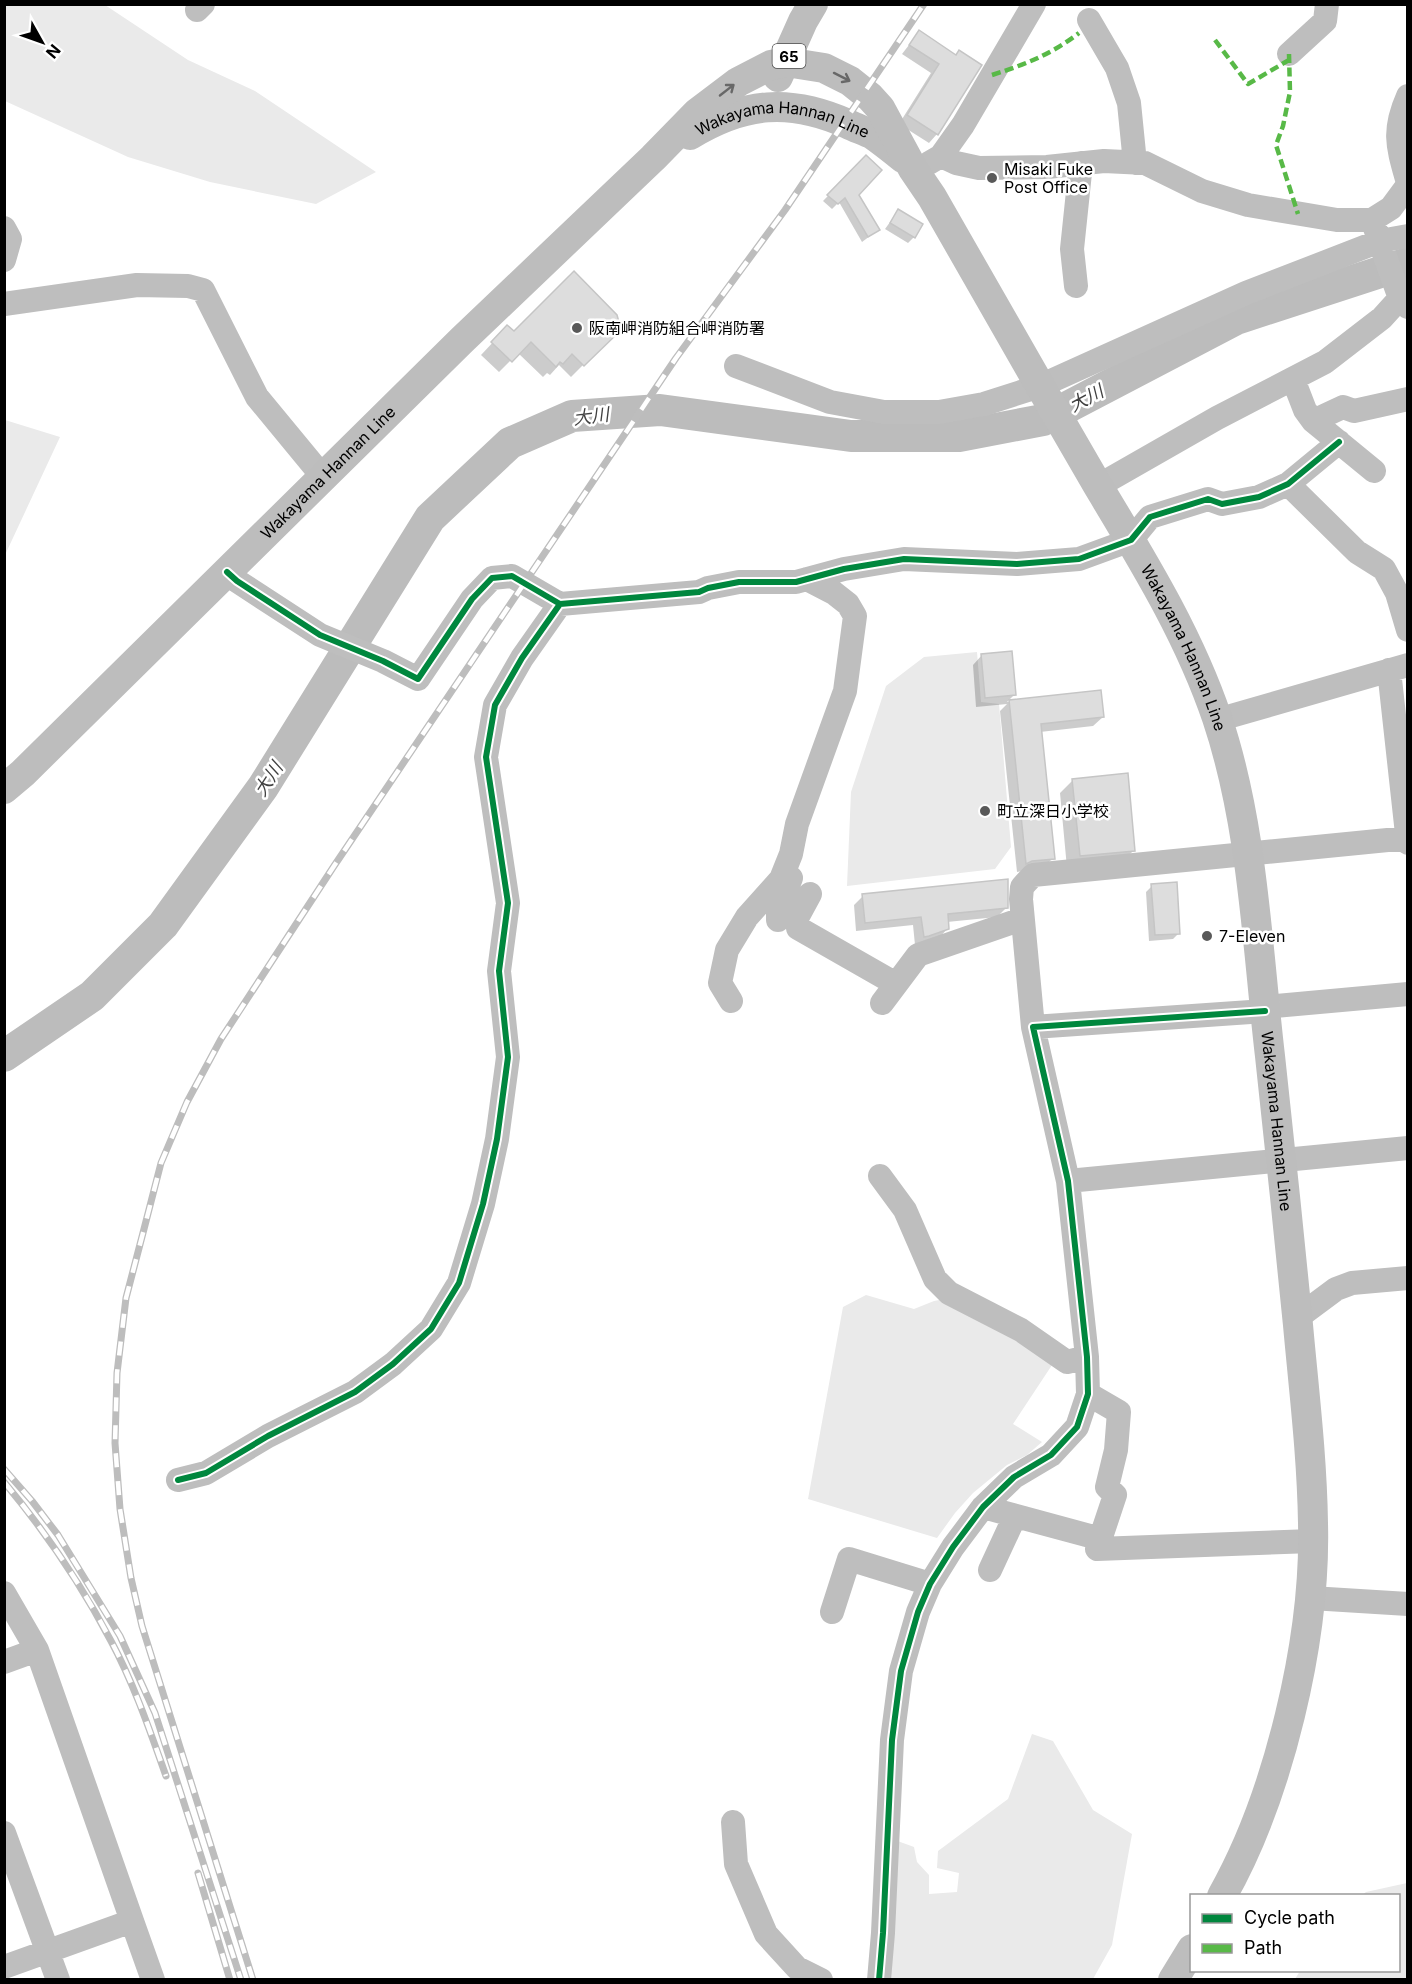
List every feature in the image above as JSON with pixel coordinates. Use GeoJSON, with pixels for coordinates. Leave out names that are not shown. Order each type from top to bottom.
{"type":"FeatureCollection","features":[{"type":"Feature","properties":{"kind":"main road","name":"65"},"geometry":{"type":"LineString","coordinates":[[765,108],[803,21],[813,4]]}},
{"type":"Feature","properties":{"kind":"main road","name":"Wakayama Hannan Line"},"geometry":{"type":"LineString","coordinates":[[4,789],[23,773],[462,340],[698,113],[738,82],[771,65],[786,62],[824,68],[850,81],[863,92],[880,108],[911,166],[932,196],[1042,390],[1162,593],[1217,720],[1236,788],[1248,855],[1282,1160],[1310,1451],[1313,1541],[1311,1598],[1295,1691],[1272,1781],[1237,1869],[1223,1894]]}},
{"type":"Feature","properties":{"kind":"main road","name":"Wakayama Hannan Line"},"geometry":{"type":"LineString","coordinates":[[653,158],[700,130],[737,112],[795,107],[826,114],[872,135],[911,166]]}},
{"type":"Feature","properties":{"kind":"main road"},"geometry":{"type":"LineString","coordinates":[[1173,1980],[1190,1951]]}},
{"type":"Feature","properties":{"kind":"street"},"geometry":{"type":"LineString","coordinates":[[911,166],[941,156],[963,125],[1034,4]]}},
{"type":"Feature","properties":{"kind":"street"},"geometry":{"type":"LineString","coordinates":[[1289,54],[1325,21],[1328,5]]}},
{"type":"Feature","properties":{"kind":"street"},"geometry":{"type":"LineString","coordinates":[[1087,19],[1117,68],[1129,103],[1135,163]]}},
{"type":"Feature","properties":{"kind":"street"},"geometry":{"type":"LineString","coordinates":[[736,366],[830,402],[884,412],[939,412],[1042,390],[1246,292],[1378,235],[1391,208],[1407,184],[1397,143],[1400,115],[1407,96]]}},
{"type":"Feature","properties":{"kind":"street"},"geometry":{"type":"LineString","coordinates":[[941,156],[956,163],[979,168],[1047,167],[1104,161],[1145,163],[1202,191],[1248,205],[1337,220],[1378,235],[1407,236]]}},
{"type":"Feature","properties":{"kind":"street"},"geometry":{"type":"LineString","coordinates":[[1076,286],[1072,249],[1082,164]]}},
{"type":"Feature","properties":{"kind":"street"},"geometry":{"type":"LineString","coordinates":[[4,228],[10,239],[4,260]]}},
{"type":"Feature","properties":{"kind":"street"},"geometry":{"type":"LineString","coordinates":[[1098,486],[1217,418],[1326,362],[1382,318],[1403,297],[1378,235]]}},
{"type":"Feature","properties":{"kind":"street"},"geometry":{"type":"LineString","coordinates":[[4,304],[137,285],[188,286],[203,290],[257,397],[323,477]]}},
{"type":"Feature","properties":{"kind":"street"},"geometry":{"type":"LineString","coordinates":[[1293,379],[1305,410],[1313,421],[1374,471]]}},
{"type":"Feature","properties":{"kind":"street"},"geometry":{"type":"LineString","coordinates":[[1313,421],[1343,407],[1354,411],[1407,399]]}},
{"type":"Feature","properties":{"kind":"street"},"geometry":{"type":"LineString","coordinates":[[227,572],[237,581],[320,635],[383,661],[418,680],[472,599],[492,578],[512,576],[560,604],[699,592],[739,582],[796,582],[844,569],[904,560],[1017,564],[1078,559],[1131,540],[1150,517],[1208,499],[1222,504],[1259,497],[1288,484],[1339,442]]}},
{"type":"Feature","properties":{"kind":"street"},"geometry":{"type":"LineString","coordinates":[[1288,484],[1357,552],[1384,569],[1402,591],[1407,630]]}},
{"type":"Feature","properties":{"kind":"street"},"geometry":{"type":"LineString","coordinates":[[731,1001],[720,983],[727,950],[747,917],[781,879],[791,854],[795,832],[845,691],[855,616],[848,604],[834,592],[807,579]]}},
{"type":"Feature","properties":{"kind":"street"},"geometry":{"type":"LineString","coordinates":[[178,1480],[206,1473],[268,1436],[355,1392],[393,1364],[431,1329],[459,1283],[483,1204],[497,1139],[508,1057],[499,971],[508,903],[486,757],[495,705],[522,658],[560,604]]}},
{"type":"Feature","properties":{"kind":"street"},"geometry":{"type":"LineString","coordinates":[[1217,720],[1398,667],[1407,843]]}},
{"type":"Feature","properties":{"kind":"street"},"geometry":{"type":"LineString","coordinates":[[778,920],[778,910],[788,890],[795,864],[795,832]]}},
{"type":"Feature","properties":{"kind":"street"},"geometry":{"type":"LineString","coordinates":[[879,1980],[892,1740],[901,1671],[918,1612],[930,1584],[953,1547],[983,1507],[1014,1477],[1051,1455],[1077,1427],[1088,1394],[1087,1357],[1068,1181],[1033,1027],[1020,899],[1022,887],[1033,875],[1407,838]]}},
{"type":"Feature","properties":{"kind":"street"},"geometry":{"type":"LineString","coordinates":[[810,894],[797,918],[798,928],[896,984]]}},
{"type":"Feature","properties":{"kind":"street"},"geometry":{"type":"LineString","coordinates":[[882,1004],[918,955],[1022,919]]}},
{"type":"Feature","properties":{"kind":"street"},"geometry":{"type":"LineString","coordinates":[[1033,1027],[1264,1009],[1407,994]]}},
{"type":"Feature","properties":{"kind":"street"},"geometry":{"type":"LineString","coordinates":[[1068,1181],[1407,1148]]}},
{"type":"Feature","properties":{"kind":"street"},"geometry":{"type":"LineString","coordinates":[[880,1176],[905,1210],[935,1279],[949,1293],[1021,1330],[1067,1362],[1087,1357]]}},
{"type":"Feature","properties":{"kind":"street"},"geometry":{"type":"LineString","coordinates":[[1297,1318],[1336,1289],[1352,1283],[1407,1278]]}},
{"type":"Feature","properties":{"kind":"street"},"geometry":{"type":"LineString","coordinates":[[1088,1394],[1119,1412],[1116,1450],[1107,1487],[1115,1495],[1097,1549],[1313,1541]]}},
{"type":"Feature","properties":{"kind":"street"},"geometry":{"type":"LineString","coordinates":[[983,1507],[1101,1539]]}},
{"type":"Feature","properties":{"kind":"street"},"geometry":{"type":"LineString","coordinates":[[990,1570],[1016,1516]]}},
{"type":"Feature","properties":{"kind":"street"},"geometry":{"type":"LineString","coordinates":[[832,1612],[849,1559],[930,1584]]}},
{"type":"Feature","properties":{"kind":"street"},"geometry":{"type":"LineString","coordinates":[[4,1593],[37,1650],[153,1980]]}},
{"type":"Feature","properties":{"kind":"street"},"geometry":{"type":"LineString","coordinates":[[1311,1598],[1407,1604]]}},
{"type":"Feature","properties":{"kind":"street"},"geometry":{"type":"LineString","coordinates":[[4,1662],[37,1650]]}},
{"type":"Feature","properties":{"kind":"street"},"geometry":{"type":"LineString","coordinates":[[733,1822],[735,1864],[766,1934],[797,1968],[821,1980]]}},
{"type":"Feature","properties":{"kind":"street"},"geometry":{"type":"LineString","coordinates":[[4,1833],[58,1980]]}},
{"type":"Feature","properties":{"kind":"street"},"geometry":{"type":"LineString","coordinates":[[4,1967],[132,1921]]}},
{"type":"Feature","properties":{"kind":"shaded area"},"geometry":{"type":"Polygon","coordinates":[[[5,4],[105,5],[188,60],[255,91],[376,172],[316,204],[210,182],[128,157],[5,101],[5,4]]]}},
{"type":"Feature","properties":{"kind":"shaded area"},"geometry":{"type":"Polygon","coordinates":[[[4,420],[60,437],[5,555],[4,420]]]}},
{"type":"Feature","properties":{"kind":"shaded area"},"geometry":{"type":"Polygon","coordinates":[[[977,652],[981,702],[999,704],[1011,847],[995,869],[847,886],[851,792],[886,686],[924,657],[977,652]]]}},
{"type":"Feature","properties":{"kind":"shaded area"},"geometry":{"type":"Polygon","coordinates":[[[866,1295],[914,1309],[945,1299],[1054,1362],[1013,1424],[1042,1442],[1027,1455],[1007,1465],[973,1493],[937,1538],[808,1499],[843,1307],[866,1295]]]}},
{"type":"Feature","properties":{"kind":"shaded area"},"geometry":{"type":"Polygon","coordinates":[[[1032,1734],[1053,1741],[1093,1810],[1132,1834],[1112,1945],[1093,1979],[885,1980],[892,1839],[914,1847],[917,1862],[929,1875],[929,1894],[957,1892],[959,1873],[937,1868],[938,1851],[1008,1799],[1032,1734]]]}},
{"type":"Feature","properties":{"kind":"shaded area"},"geometry":{"type":"Polygon","coordinates":[[[1407,1883],[1407,1979],[1295,1979],[1299,1972],[1400,1972],[1400,1894],[1363,1894],[1407,1883]]]}},
{"type":"Feature","properties":{"kind":"building"},"geometry":{"type":"Polygon","coordinates":[[[919,30],[956,55],[959,50],[982,65],[938,135],[907,115],[939,64],[909,45],[919,30]]]}},
{"type":"Feature","properties":{"kind":"building"},"geometry":{"type":"Polygon","coordinates":[[[866,155],[882,170],[859,195],[880,230],[868,237],[845,198],[838,204],[827,195],[866,155]]]}},
{"type":"Feature","properties":{"kind":"building"},"geometry":{"type":"Polygon","coordinates":[[[898,209],[923,224],[915,238],[890,223],[898,209]]]}},
{"type":"Feature","properties":{"kind":"building"},"geometry":{"type":"Polygon","coordinates":[[[574,271],[617,315],[619,322],[617,334],[584,366],[572,354],[563,364],[560,362],[556,367],[531,342],[512,362],[491,342],[507,325],[514,331],[574,271]]]}},
{"type":"Feature","properties":{"kind":"building"},"geometry":{"type":"Polygon","coordinates":[[[1012,651],[1016,695],[985,698],[981,654],[1012,651]]]}},
{"type":"Feature","properties":{"kind":"building"},"geometry":{"type":"Polygon","coordinates":[[[1101,690],[1104,717],[1041,724],[1055,859],[1032,861],[1026,864],[1009,700],[1101,690]]]}},
{"type":"Feature","properties":{"kind":"building"},"geometry":{"type":"Polygon","coordinates":[[[1128,773],[1135,851],[1080,856],[1072,779],[1128,773]]]}},
{"type":"Feature","properties":{"kind":"building"},"geometry":{"type":"Polygon","coordinates":[[[1008,879],[1008,908],[948,914],[949,929],[929,936],[924,937],[921,917],[865,923],[862,894],[1008,879]]]}},
{"type":"Feature","properties":{"kind":"building"},"geometry":{"type":"Polygon","coordinates":[[[1177,882],[1180,934],[1155,935],[1151,884],[1177,882]]]}},
{"type":"Feature","properties":{"kind":"waterway","name":"大川"},"geometry":{"type":"LineString","coordinates":[[4,1056],[92,996],[163,925],[263,787],[430,518],[510,443],[572,416],[660,410],[851,436],[959,436],[1043,420],[1236,319],[1408,263]]}},
{"type":"Feature","properties":{"kind":"railway"},"geometry":{"type":"LineString","coordinates":[[253,1980],[142,1626],[131,1578],[120,1509],[115,1443],[117,1373],[126,1298],[161,1163],[187,1102],[221,1039],[334,866],[676,358],[785,210],[924,4]]}},
{"type":"Feature","properties":{"kind":"railway"},"geometry":{"type":"LineString","coordinates":[[4,1469],[58,1535],[120,1636],[155,1713],[241,1980]]}},
{"type":"Feature","properties":{"kind":"railway"},"geometry":{"type":"LineString","coordinates":[[4,1482],[62,1558],[99,1620],[134,1691],[166,1776]]}},
{"type":"Feature","properties":{"kind":"railway"},"geometry":{"type":"LineString","coordinates":[[198,1873],[230,1980]]}},
{"type":"Feature","properties":{"kind":"marked path"},"geometry":{"type":"LineString","coordinates":[[992,75],[1037,58],[1079,33]]}},
{"type":"Feature","properties":{"kind":"marked path"},"geometry":{"type":"LineString","coordinates":[[1215,40],[1248,84],[1289,60]]}},
{"type":"Feature","properties":{"kind":"marked path"},"geometry":{"type":"LineString","coordinates":[[1289,54],[1290,92],[1283,126],[1276,145],[1298,214]]}},
{"type":"Feature","properties":{"kind":"cycle path"},"geometry":{"type":"LineString","coordinates":[[227,572],[237,581],[320,635],[383,661],[418,679],[472,599],[492,578],[512,576],[560,604],[699,592],[739,582],[796,582],[844,569],[904,559],[1017,564],[1079,559],[1131,540],[1150,517],[1208,499],[1222,504],[1259,497],[1288,484],[1339,442]]}},
{"type":"Feature","properties":{"kind":"cycle path"},"geometry":{"type":"LineString","coordinates":[[178,1480],[206,1473],[268,1436],[355,1392],[393,1364],[431,1329],[459,1283],[483,1204],[497,1139],[508,1057],[499,971],[508,903],[486,757],[495,705],[522,658],[560,604]]}},
{"type":"Feature","properties":{"kind":"cycle path"},"geometry":{"type":"LineString","coordinates":[[879,1980],[892,1740],[901,1671],[918,1612],[930,1584],[953,1547],[983,1507],[1014,1477],[1051,1455],[1077,1427],[1088,1394],[1087,1357],[1068,1181],[1033,1027],[1265,1011]]}},
{"type":"Feature","properties":{"kind":"place","name":"Misaki Fuke Post Office"},"geometry":{"type":"Point","coordinates":[992,178]}},
{"type":"Feature","properties":{"kind":"place","name":"阪南岬消防組合岬消防署"},"geometry":{"type":"Point","coordinates":[577,328]}},
{"type":"Feature","properties":{"kind":"place","name":"町立深日小学校"},"geometry":{"type":"Point","coordinates":[985,811]}},
{"type":"Feature","properties":{"kind":"place","name":"7-Eleven"},"geometry":{"type":"Point","coordinates":[1207,936]}}]}
